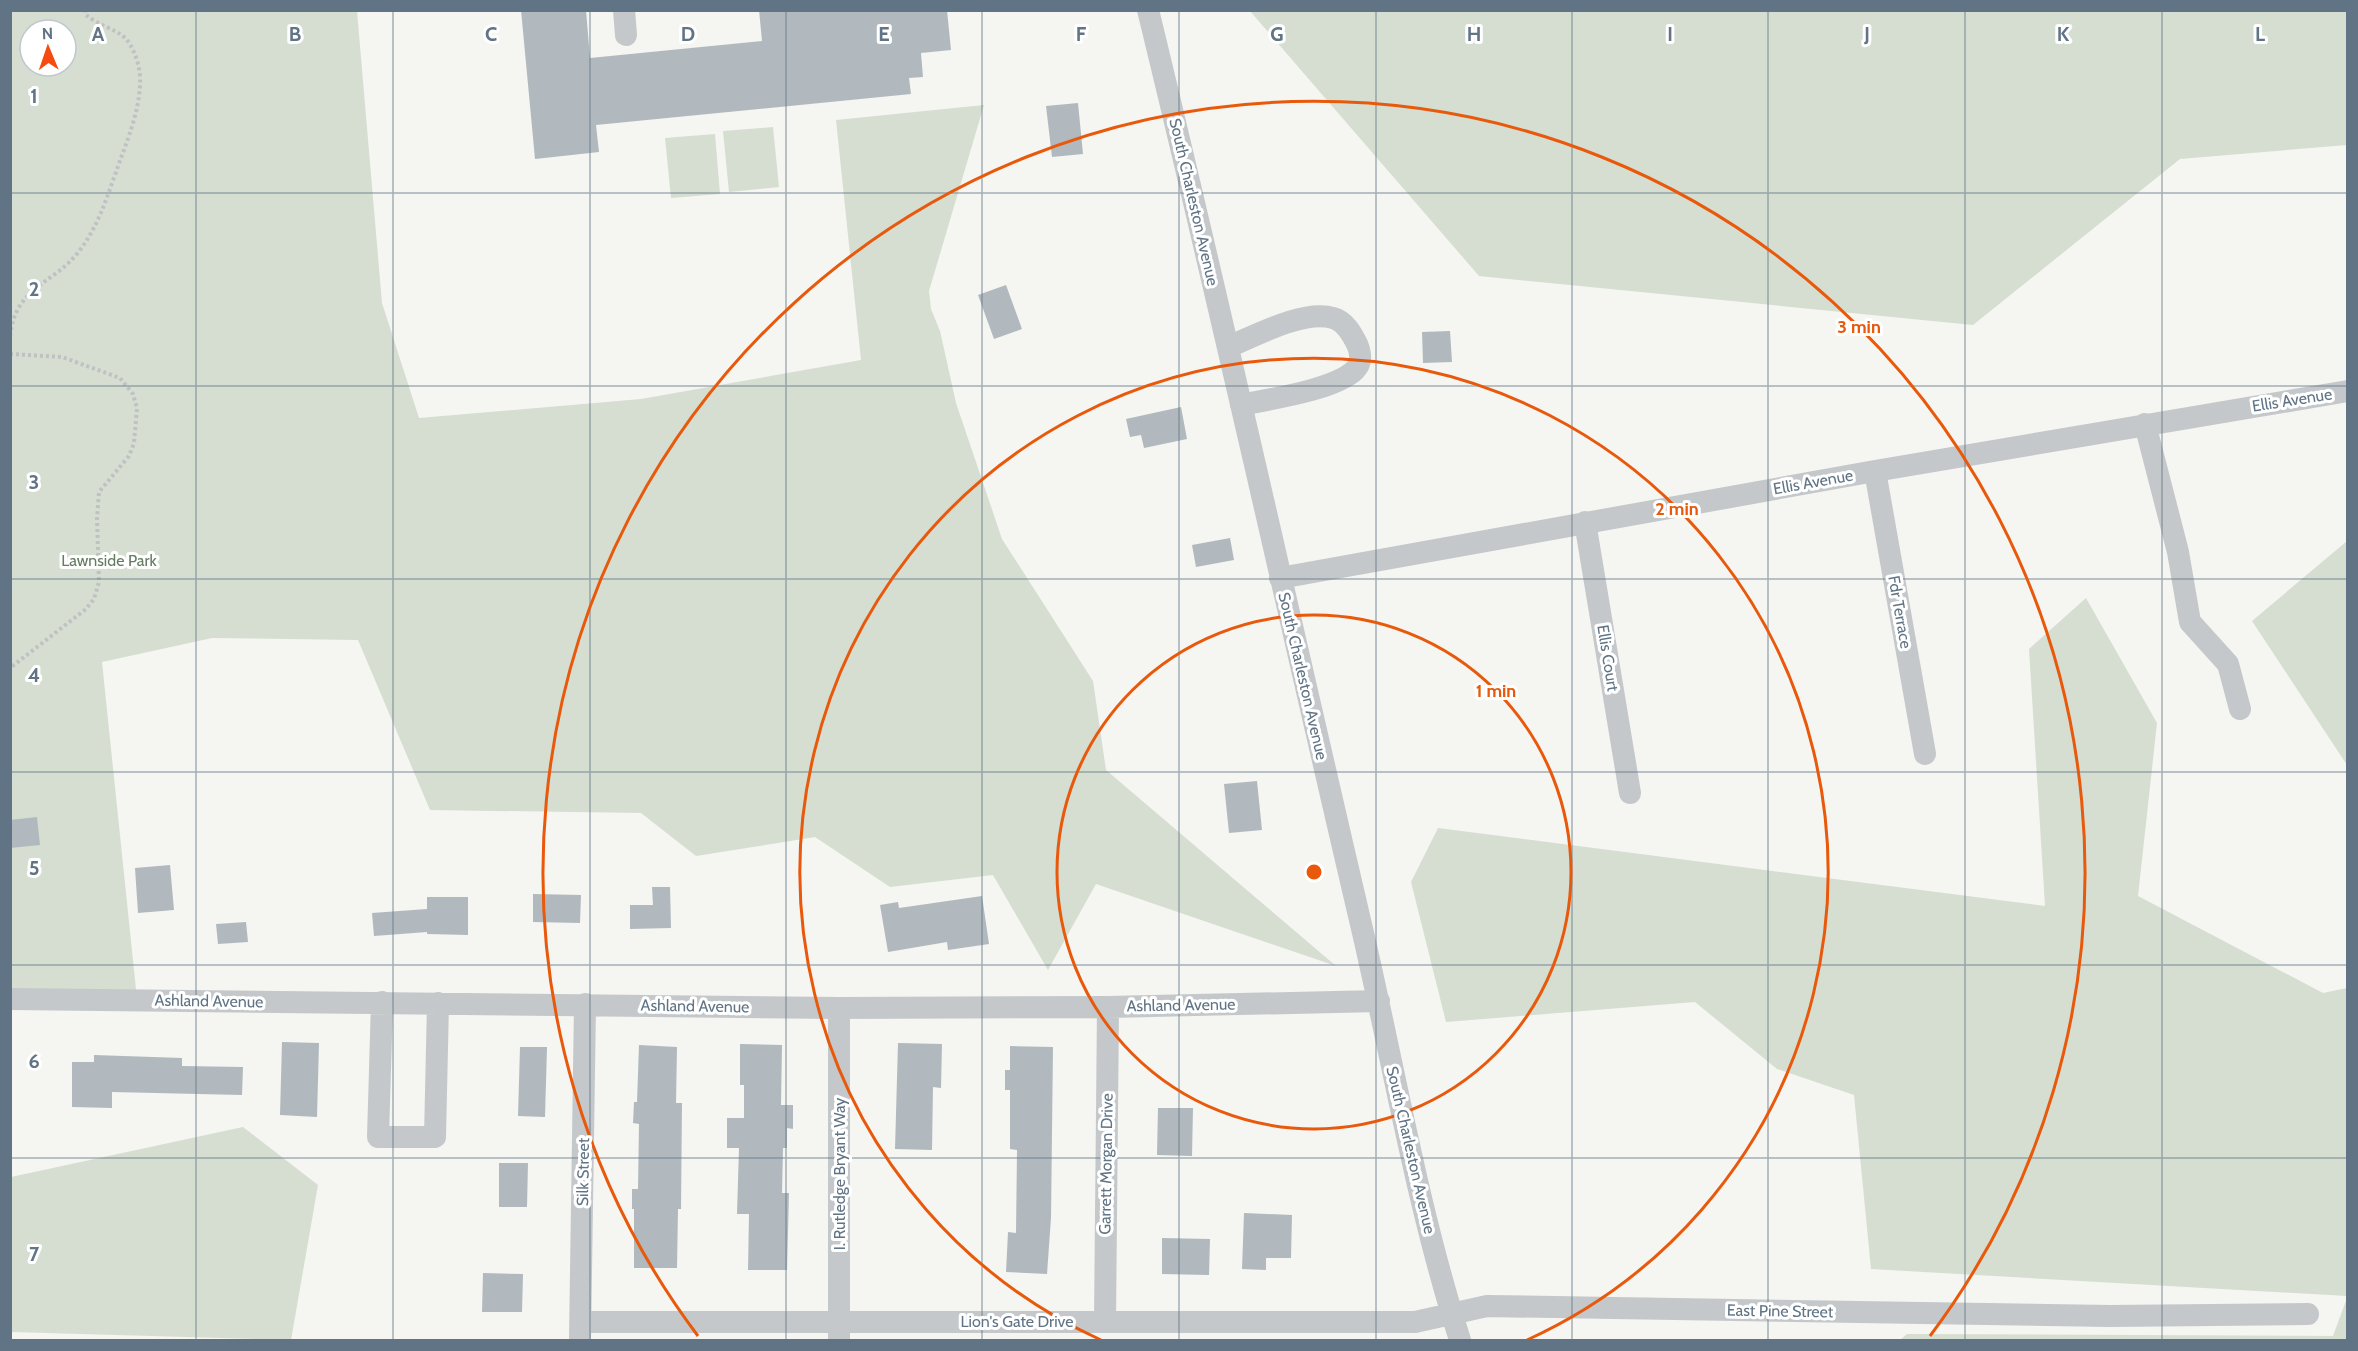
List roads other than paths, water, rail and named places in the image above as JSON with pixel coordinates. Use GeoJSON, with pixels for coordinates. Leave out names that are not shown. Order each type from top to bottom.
{"type":"FeatureCollection","features":[{"type":"Feature","properties":{"kind":"street"},"geometry":{"type":"LineString","coordinates":[[624,10],[626,35]]}},
{"type":"Feature","properties":{"kind":"street","name":"South Charleston Avenue"},"geometry":{"type":"LineString","coordinates":[[1148,10],[1207,252],[1280,578],[1379,1001],[1412,1165],[1460,1341]]}},
{"type":"Feature","properties":{"kind":"street"},"geometry":{"type":"LineString","coordinates":[[1228,346],[1303,318],[1321,315],[1336,318],[1351,332],[1359,350],[1361,360],[1357,368],[1346,376],[1310,390],[1241,405]]}},
{"type":"Feature","properties":{"kind":"street","name":"Ellis Avenue"},"geometry":{"type":"LineString","coordinates":[[1280,578],[1875,471],[2348,391]]}},
{"type":"Feature","properties":{"kind":"street"},"geometry":{"type":"LineString","coordinates":[[2145,424],[2178,552],[2190,622],[2228,664],[2240,709]]}},
{"type":"Feature","properties":{"kind":"street","name":"Fdr Terrace"},"geometry":{"type":"LineString","coordinates":[[1875,471],[1925,754]]}},
{"type":"Feature","properties":{"kind":"street","name":"Ellis Court"},"geometry":{"type":"LineString","coordinates":[[1586,522],[1630,793]]}},
{"type":"Feature","properties":{"kind":"street","name":"Ashland Avenue"},"geometry":{"type":"LineString","coordinates":[[10,999],[839,1008],[1379,1001]]}},
{"type":"Feature","properties":{"kind":"street"},"geometry":{"type":"LineString","coordinates":[[382,1002],[378,1137],[435,1137],[438,1003]]}},
{"type":"Feature","properties":{"kind":"street","name":"Silk Street"},"geometry":{"type":"LineString","coordinates":[[580,1331],[585,1004]]}},
{"type":"Feature","properties":{"kind":"street","name":"Garrett Morgan Drive"},"geometry":{"type":"LineString","coordinates":[[1105,1321],[1108,1006]]}},
{"type":"Feature","properties":{"kind":"street","name":"I. Rutledge Bryant Way"},"geometry":{"type":"LineString","coordinates":[[839,1008],[839,1331]]}},
{"type":"Feature","properties":{"kind":"street","name":"East Pine Street"},"geometry":{"type":"LineString","coordinates":[[1452,1314],[1487,1306],[2109,1316],[2308,1314]]}},
{"type":"Feature","properties":{"kind":"street","name":"Lion's Gate Drive"},"geometry":{"type":"LineString","coordinates":[[580,1331],[839,1331],[1105,1321],[1415,1322],[1452,1314]]}},
{"type":"Feature","properties":{"kind":"park label","name":"Lawnside Park"},"geometry":{"type":"Point","coordinates":[109,560]}}]}
